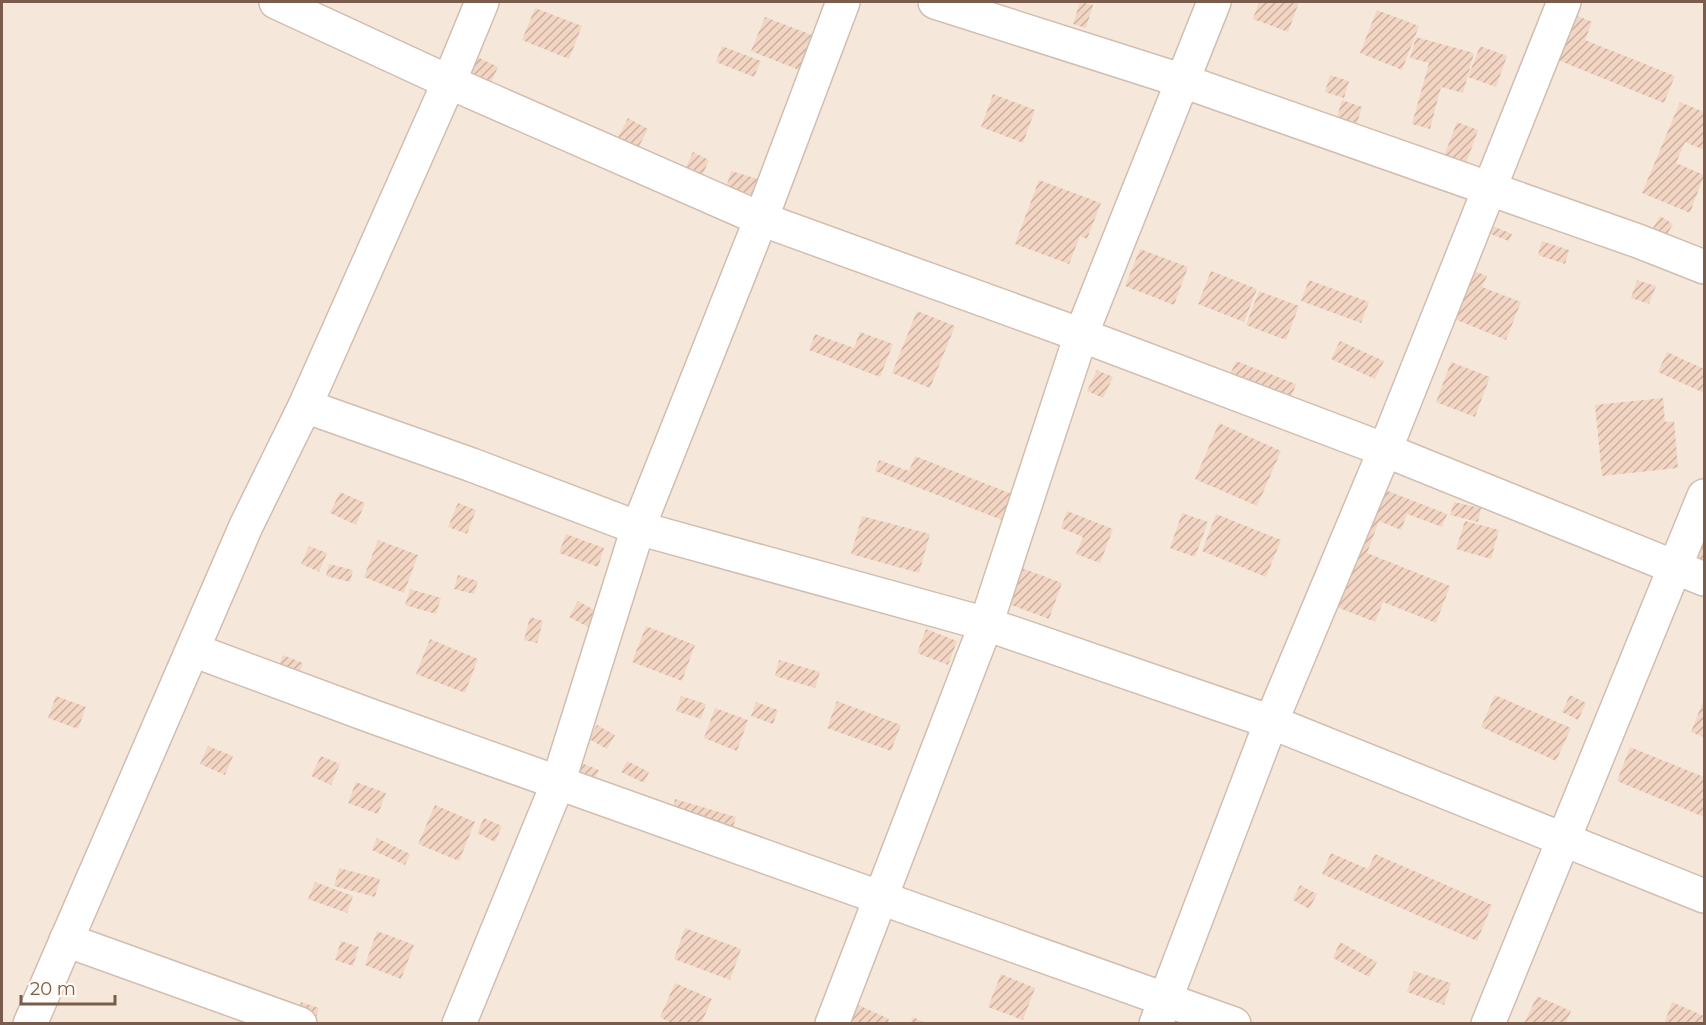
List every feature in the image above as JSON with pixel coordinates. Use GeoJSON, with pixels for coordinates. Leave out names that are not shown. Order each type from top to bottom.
{"type":"FeatureCollection","features":[{"type":"Feature","properties":{"kind":"street"},"geometry":{"type":"LineString","coordinates":[[276,2],[449,82],[761,219],[1081,335],[1385,450],[1690,573]]}},
{"type":"Feature","properties":{"kind":"street"},"geometry":{"type":"LineString","coordinates":[[30,1023],[246,526],[305,406],[449,82],[482,2]]}},
{"type":"Feature","properties":{"kind":"street"},"geometry":{"type":"LineString","coordinates":[[459,1023],[558,783],[638,528],[761,219],[843,2]]}},
{"type":"Feature","properties":{"kind":"street"},"geometry":{"type":"LineString","coordinates":[[935,2],[1184,81],[1704,267]]}},
{"type":"Feature","properties":{"kind":"street"},"geometry":{"type":"LineString","coordinates":[[832,1023],[986,624],[1081,335],[1214,2]]}},
{"type":"Feature","properties":{"kind":"street"},"geometry":{"type":"LineString","coordinates":[[1161,1011],[1271,722],[1385,450],[1564,2]]}},
{"type":"Feature","properties":{"kind":"street"},"geometry":{"type":"LineString","coordinates":[[305,406],[472,465],[638,528],[986,624],[1271,722],[1704,896]]}},
{"type":"Feature","properties":{"kind":"street"},"geometry":{"type":"LineString","coordinates":[[1488,1023],[1564,841],[1690,573],[1704,496]]}},
{"type":"Feature","properties":{"kind":"street"},"geometry":{"type":"LineString","coordinates":[[193,650],[880,899],[1161,1011],[1234,1023]]}},
{"type":"Feature","properties":{"kind":"street"},"geometry":{"type":"LineString","coordinates":[[66,940],[300,1023]]}},
{"type":"Feature","properties":{"kind":"shaded area"},"geometry":{"type":"Polygon","coordinates":[[[2,2],[1704,2],[1704,1023],[2,1023],[2,2]]]}},
{"type":"Feature","properties":{"kind":"building"},"geometry":{"type":"Polygon","coordinates":[[[1080,2],[1093,5],[1086,28],[1073,24],[1080,2]]]}},
{"type":"Feature","properties":{"kind":"building"},"geometry":{"type":"Polygon","coordinates":[[[1259,2],[1299,2],[1288,32],[1253,19],[1259,2]]]}},
{"type":"Feature","properties":{"kind":"building"},"geometry":{"type":"Polygon","coordinates":[[[535,8],[582,26],[569,59],[522,40],[535,8]]]}},
{"type":"Feature","properties":{"kind":"building"},"geometry":{"type":"Polygon","coordinates":[[[1377,10],[1419,26],[1402,70],[1360,53],[1377,10]]]}},
{"type":"Feature","properties":{"kind":"building"},"geometry":{"type":"Polygon","coordinates":[[[1566,11],[1592,22],[1585,40],[1675,76],[1664,103],[1548,56],[1566,11]]]}},
{"type":"Feature","properties":{"kind":"building"},"geometry":{"type":"Polygon","coordinates":[[[765,17],[812,35],[799,70],[751,51],[765,17]]]}},
{"type":"Feature","properties":{"kind":"building"},"geometry":{"type":"Polygon","coordinates":[[[1416,37],[1474,53],[1463,93],[1441,87],[1430,129],[1412,124],[1429,63],[1410,58],[1416,37]]]}},
{"type":"Feature","properties":{"kind":"building"},"geometry":{"type":"Polygon","coordinates":[[[722,46],[761,61],[754,77],[716,62],[722,46]]]}},
{"type":"Feature","properties":{"kind":"building"},"geometry":{"type":"Polygon","coordinates":[[[1480,46],[1507,56],[1496,87],[1468,77],[1480,46]]]}},
{"type":"Feature","properties":{"kind":"building"},"geometry":{"type":"Polygon","coordinates":[[[465,51],[498,67],[486,93],[453,78],[465,51]]]}},
{"type":"Feature","properties":{"kind":"building"},"geometry":{"type":"Polygon","coordinates":[[[1330,75],[1349,81],[1344,98],[1325,92],[1330,75]]]}},
{"type":"Feature","properties":{"kind":"building"},"geometry":{"type":"Polygon","coordinates":[[[993,94],[1035,110],[1023,143],[981,127],[993,94]]]}},
{"type":"Feature","properties":{"kind":"building"},"geometry":{"type":"Polygon","coordinates":[[[1342,100],[1362,107],[1354,133],[1334,127],[1342,100]]]}},
{"type":"Feature","properties":{"kind":"building"},"geometry":{"type":"Polygon","coordinates":[[[1680,102],[1704,112],[1704,150],[1685,142],[1676,163],[1704,175],[1690,213],[1642,193],[1680,102]]]}},
{"type":"Feature","properties":{"kind":"building"},"geometry":{"type":"Polygon","coordinates":[[[628,118],[648,129],[636,152],[616,141],[628,118]]]}},
{"type":"Feature","properties":{"kind":"building"},"geometry":{"type":"Polygon","coordinates":[[[1457,122],[1478,130],[1464,169],[1442,161],[1457,122]]]}},
{"type":"Feature","properties":{"kind":"building"},"geometry":{"type":"Polygon","coordinates":[[[693,152],[709,160],[702,176],[685,169],[693,152]]]}},
{"type":"Feature","properties":{"kind":"building"},"geometry":{"type":"Polygon","coordinates":[[[731,171],[758,179],[754,195],[726,188],[731,171]]]}},
{"type":"Feature","properties":{"kind":"building"},"geometry":{"type":"Polygon","coordinates":[[[1039,180],[1101,203],[1087,239],[1080,236],[1069,264],[1015,244],[1039,180]]]}},
{"type":"Feature","properties":{"kind":"building"},"geometry":{"type":"Polygon","coordinates":[[[1660,216],[1673,224],[1662,243],[1649,235],[1660,216]]]}},
{"type":"Feature","properties":{"kind":"building"},"geometry":{"type":"Polygon","coordinates":[[[1488,224],[1512,234],[1509,241],[1485,232],[1488,224]]]}},
{"type":"Feature","properties":{"kind":"building"},"geometry":{"type":"Polygon","coordinates":[[[1542,241],[1569,250],[1565,264],[1538,255],[1542,241]]]}},
{"type":"Feature","properties":{"kind":"building"},"geometry":{"type":"Polygon","coordinates":[[[1140,249],[1188,267],[1174,305],[1125,286],[1140,249]]]}},
{"type":"Feature","properties":{"kind":"building"},"geometry":{"type":"Polygon","coordinates":[[[1467,268],[1487,276],[1482,287],[1521,302],[1506,340],[1447,316],[1467,268]]]}},
{"type":"Feature","properties":{"kind":"building"},"geometry":{"type":"Polygon","coordinates":[[[1211,271],[1257,289],[1244,322],[1198,304],[1211,271]]]}},
{"type":"Feature","properties":{"kind":"building"},"geometry":{"type":"Polygon","coordinates":[[[1309,280],[1369,302],[1361,323],[1301,301],[1309,280]]]}},
{"type":"Feature","properties":{"kind":"building"},"geometry":{"type":"Polygon","coordinates":[[[1637,280],[1656,286],[1649,304],[1631,298],[1637,280]]]}},
{"type":"Feature","properties":{"kind":"building"},"geometry":{"type":"Polygon","coordinates":[[[1259,291],[1299,306],[1286,340],[1246,325],[1259,291]]]}},
{"type":"Feature","properties":{"kind":"building"},"geometry":{"type":"Polygon","coordinates":[[[917,311],[955,326],[930,388],[892,373],[917,311]]]}},
{"type":"Feature","properties":{"kind":"building"},"geometry":{"type":"Polygon","coordinates":[[[860,332],[893,344],[880,377],[809,350],[815,334],[854,348],[860,332]]]}},
{"type":"Feature","properties":{"kind":"building"},"geometry":{"type":"Polygon","coordinates":[[[1340,341],[1384,361],[1375,379],[1331,359],[1340,341]]]}},
{"type":"Feature","properties":{"kind":"building"},"geometry":{"type":"Polygon","coordinates":[[[1667,352],[1704,369],[1704,393],[1658,372],[1667,352]]]}},
{"type":"Feature","properties":{"kind":"building"},"geometry":{"type":"Polygon","coordinates":[[[1236,361],[1296,384],[1290,401],[1229,377],[1236,361]]]}},
{"type":"Feature","properties":{"kind":"building"},"geometry":{"type":"Polygon","coordinates":[[[1451,362],[1490,377],[1475,417],[1436,402],[1451,362]]]}},
{"type":"Feature","properties":{"kind":"building"},"geometry":{"type":"Polygon","coordinates":[[[1097,370],[1113,377],[1103,398],[1087,391],[1097,370]]]}},
{"type":"Feature","properties":{"kind":"building"},"geometry":{"type":"Polygon","coordinates":[[[1663,398],[1665,422],[1674,421],[1678,468],[1602,476],[1595,405],[1663,398]]]}},
{"type":"Feature","properties":{"kind":"building"},"geometry":{"type":"Polygon","coordinates":[[[1219,423],[1281,451],[1257,506],[1195,479],[1219,423]]]}},
{"type":"Feature","properties":{"kind":"building"},"geometry":{"type":"Polygon","coordinates":[[[915,456],[1012,494],[1002,520],[875,471],[879,460],[909,471],[915,456]]]}},
{"type":"Feature","properties":{"kind":"building"},"geometry":{"type":"Polygon","coordinates":[[[1375,486],[1447,514],[1442,527],[1407,514],[1401,530],[1379,521],[1367,553],[1450,586],[1436,623],[1383,602],[1375,622],[1329,604],[1375,486]]]}},
{"type":"Feature","properties":{"kind":"building"},"geometry":{"type":"Polygon","coordinates":[[[340,492],[365,503],[356,525],[330,513],[340,492]]]}},
{"type":"Feature","properties":{"kind":"building"},"geometry":{"type":"Polygon","coordinates":[[[1454,502],[1481,508],[1478,522],[1450,515],[1454,502]]]}},
{"type":"Feature","properties":{"kind":"building"},"geometry":{"type":"Polygon","coordinates":[[[458,503],[476,510],[467,534],[448,527],[458,503]]]}},
{"type":"Feature","properties":{"kind":"building"},"geometry":{"type":"Polygon","coordinates":[[[1067,511],[1113,529],[1100,563],[1076,554],[1083,537],[1061,528],[1067,511]]]}},
{"type":"Feature","properties":{"kind":"building"},"geometry":{"type":"Polygon","coordinates":[[[1704,512],[1704,570],[1685,562],[1704,512]]]}},
{"type":"Feature","properties":{"kind":"building"},"geometry":{"type":"Polygon","coordinates":[[[1182,513],[1208,522],[1195,557],[1170,548],[1182,513]]]}},
{"type":"Feature","properties":{"kind":"building"},"geometry":{"type":"Polygon","coordinates":[[[1216,514],[1281,540],[1266,577],[1202,551],[1216,514]]]}},
{"type":"Feature","properties":{"kind":"building"},"geometry":{"type":"Polygon","coordinates":[[[862,516],[930,534],[919,573],[851,554],[862,516]]]}},
{"type":"Feature","properties":{"kind":"building"},"geometry":{"type":"Polygon","coordinates":[[[1465,521],[1499,530],[1491,559],[1456,549],[1465,521]]]}},
{"type":"Feature","properties":{"kind":"building"},"geometry":{"type":"Polygon","coordinates":[[[566,534],[604,548],[598,567],[559,553],[566,534]]]}},
{"type":"Feature","properties":{"kind":"building"},"geometry":{"type":"Polygon","coordinates":[[[378,540],[418,555],[404,593],[364,577],[378,540]]]}},
{"type":"Feature","properties":{"kind":"building"},"geometry":{"type":"Polygon","coordinates":[[[309,546],[327,553],[319,572],[301,564],[309,546]]]}},
{"type":"Feature","properties":{"kind":"building"},"geometry":{"type":"Polygon","coordinates":[[[329,564],[353,570],[350,582],[326,576],[329,564]]]}},
{"type":"Feature","properties":{"kind":"building"},"geometry":{"type":"Polygon","coordinates":[[[1019,567],[1062,583],[1049,619],[1006,603],[1019,567]]]}},
{"type":"Feature","properties":{"kind":"building"},"geometry":{"type":"Polygon","coordinates":[[[458,575],[478,581],[474,594],[454,589],[458,575]]]}},
{"type":"Feature","properties":{"kind":"building"},"geometry":{"type":"Polygon","coordinates":[[[410,589],[441,598],[436,614],[405,605],[410,589]]]}},
{"type":"Feature","properties":{"kind":"building"},"geometry":{"type":"Polygon","coordinates":[[[578,601],[596,611],[588,627],[569,617],[578,601]]]}},
{"type":"Feature","properties":{"kind":"building"},"geometry":{"type":"Polygon","coordinates":[[[530,617],[543,621],[537,643],[524,640],[530,617]]]}},
{"type":"Feature","properties":{"kind":"building"},"geometry":{"type":"Polygon","coordinates":[[[646,626],[695,645],[682,681],[632,662],[646,626]]]}},
{"type":"Feature","properties":{"kind":"building"},"geometry":{"type":"Polygon","coordinates":[[[926,629],[957,641],[948,665],[917,653],[926,629]]]}},
{"type":"Feature","properties":{"kind":"building"},"geometry":{"type":"Polygon","coordinates":[[[430,639],[478,659],[465,693],[416,674],[430,639]]]}},
{"type":"Feature","properties":{"kind":"building"},"geometry":{"type":"Polygon","coordinates":[[[283,655],[303,663],[295,684],[275,676],[283,655]]]}},
{"type":"Feature","properties":{"kind":"building"},"geometry":{"type":"Polygon","coordinates":[[[779,660],[820,672],[815,688],[775,676],[779,660]]]}},
{"type":"Feature","properties":{"kind":"building"},"geometry":{"type":"Polygon","coordinates":[[[1495,695],[1571,728],[1556,761],[1481,727],[1495,695]]]}},
{"type":"Feature","properties":{"kind":"building"},"geometry":{"type":"Polygon","coordinates":[[[1570,695],[1586,703],[1578,720],[1562,712],[1570,695]]]}},
{"type":"Feature","properties":{"kind":"building"},"geometry":{"type":"Polygon","coordinates":[[[56,696],[86,707],[78,729],[48,718],[56,696]]]}},
{"type":"Feature","properties":{"kind":"building"},"geometry":{"type":"Polygon","coordinates":[[[681,696],[706,704],[701,719],[676,711],[681,696]]]}},
{"type":"Feature","properties":{"kind":"building"},"geometry":{"type":"Polygon","coordinates":[[[1704,699],[1704,737],[1691,732],[1704,699]]]}},
{"type":"Feature","properties":{"kind":"building"},"geometry":{"type":"Polygon","coordinates":[[[837,701],[901,725],[891,751],[827,728],[837,701]]]}},
{"type":"Feature","properties":{"kind":"building"},"geometry":{"type":"Polygon","coordinates":[[[756,702],[778,710],[773,724],[751,716],[756,702]]]}},
{"type":"Feature","properties":{"kind":"building"},"geometry":{"type":"Polygon","coordinates":[[[715,708],[748,720],[737,751],[704,738],[715,708]]]}},
{"type":"Feature","properties":{"kind":"building"},"geometry":{"type":"Polygon","coordinates":[[[597,725],[615,735],[607,749],[589,739],[597,725]]]}},
{"type":"Feature","properties":{"kind":"building"},"geometry":{"type":"Polygon","coordinates":[[[208,746],[233,756],[225,775],[200,764],[208,746]]]}},
{"type":"Feature","properties":{"kind":"building"},"geometry":{"type":"Polygon","coordinates":[[[1630,747],[1704,777],[1704,817],[1617,781],[1630,747]]]}},
{"type":"Feature","properties":{"kind":"building"},"geometry":{"type":"Polygon","coordinates":[[[321,756],[340,764],[331,785],[311,776],[321,756]]]}},
{"type":"Feature","properties":{"kind":"building"},"geometry":{"type":"Polygon","coordinates":[[[571,759],[599,770],[591,786],[564,775],[571,759]]]}},
{"type":"Feature","properties":{"kind":"building"},"geometry":{"type":"Polygon","coordinates":[[[627,761],[649,772],[644,783],[621,772],[627,761]]]}},
{"type":"Feature","properties":{"kind":"building"},"geometry":{"type":"Polygon","coordinates":[[[356,782],[386,793],[378,814],[348,803],[356,782]]]}},
{"type":"Feature","properties":{"kind":"building"},"geometry":{"type":"Polygon","coordinates":[[[675,799],[736,817],[731,834],[671,815],[675,799]]]}},
{"type":"Feature","properties":{"kind":"building"},"geometry":{"type":"Polygon","coordinates":[[[435,805],[475,822],[459,861],[418,844],[435,805]]]}},
{"type":"Feature","properties":{"kind":"building"},"geometry":{"type":"Polygon","coordinates":[[[484,818],[502,826],[495,842],[477,833],[484,818]]]}},
{"type":"Feature","properties":{"kind":"building"},"geometry":{"type":"Polygon","coordinates":[[[377,838],[410,854],[405,865],[372,850],[377,838]]]}},
{"type":"Feature","properties":{"kind":"building"},"geometry":{"type":"Polygon","coordinates":[[[1331,853],[1368,869],[1375,854],[1492,905],[1477,941],[1322,874],[1331,853]]]}},
{"type":"Feature","properties":{"kind":"building"},"geometry":{"type":"Polygon","coordinates":[[[339,868],[380,879],[375,897],[334,886],[339,868]]]}},
{"type":"Feature","properties":{"kind":"building"},"geometry":{"type":"Polygon","coordinates":[[[315,882],[353,896],[347,913],[308,899],[315,882]]]}},
{"type":"Feature","properties":{"kind":"building"},"geometry":{"type":"Polygon","coordinates":[[[1300,885],[1317,894],[1309,909],[1293,900],[1300,885]]]}},
{"type":"Feature","properties":{"kind":"building"},"geometry":{"type":"Polygon","coordinates":[[[685,928],[741,949],[730,980],[674,959],[685,928]]]}},
{"type":"Feature","properties":{"kind":"building"},"geometry":{"type":"Polygon","coordinates":[[[377,931],[414,945],[401,979],[365,965],[377,931]]]}},
{"type":"Feature","properties":{"kind":"building"},"geometry":{"type":"Polygon","coordinates":[[[341,941],[359,947],[353,966],[335,960],[341,941]]]}},
{"type":"Feature","properties":{"kind":"building"},"geometry":{"type":"Polygon","coordinates":[[[1340,942],[1377,962],[1369,977],[1333,958],[1340,942]]]}},
{"type":"Feature","properties":{"kind":"building"},"geometry":{"type":"Polygon","coordinates":[[[1414,971],[1451,983],[1444,1005],[1407,992],[1414,971]]]}},
{"type":"Feature","properties":{"kind":"building"},"geometry":{"type":"Polygon","coordinates":[[[1001,974],[1035,988],[1023,1020],[988,1007],[1001,974]]]}},
{"type":"Feature","properties":{"kind":"building"},"geometry":{"type":"Polygon","coordinates":[[[675,983],[712,999],[701,1024],[673,1024],[660,1017],[675,983]]]}},
{"type":"Feature","properties":{"kind":"building"},"geometry":{"type":"Polygon","coordinates":[[[1537,996],[1571,1011],[1565,1024],[1524,1024],[1537,996]]]}},
{"type":"Feature","properties":{"kind":"building"},"geometry":{"type":"Polygon","coordinates":[[[301,1002],[319,1008],[314,1024],[295,1021],[301,1002]]]}},
{"type":"Feature","properties":{"kind":"building"},"geometry":{"type":"Polygon","coordinates":[[[1672,1002],[1704,1016],[1704,1024],[1664,1024],[1672,1002]]]}},
{"type":"Feature","properties":{"kind":"building"},"geometry":{"type":"Polygon","coordinates":[[[854,1003],[889,1019],[887,1024],[845,1024],[854,1003]]]}},
{"type":"Feature","properties":{"kind":"building"},"geometry":{"type":"Polygon","coordinates":[[[913,1017],[927,1024],[910,1024],[913,1017]]]}}]}
